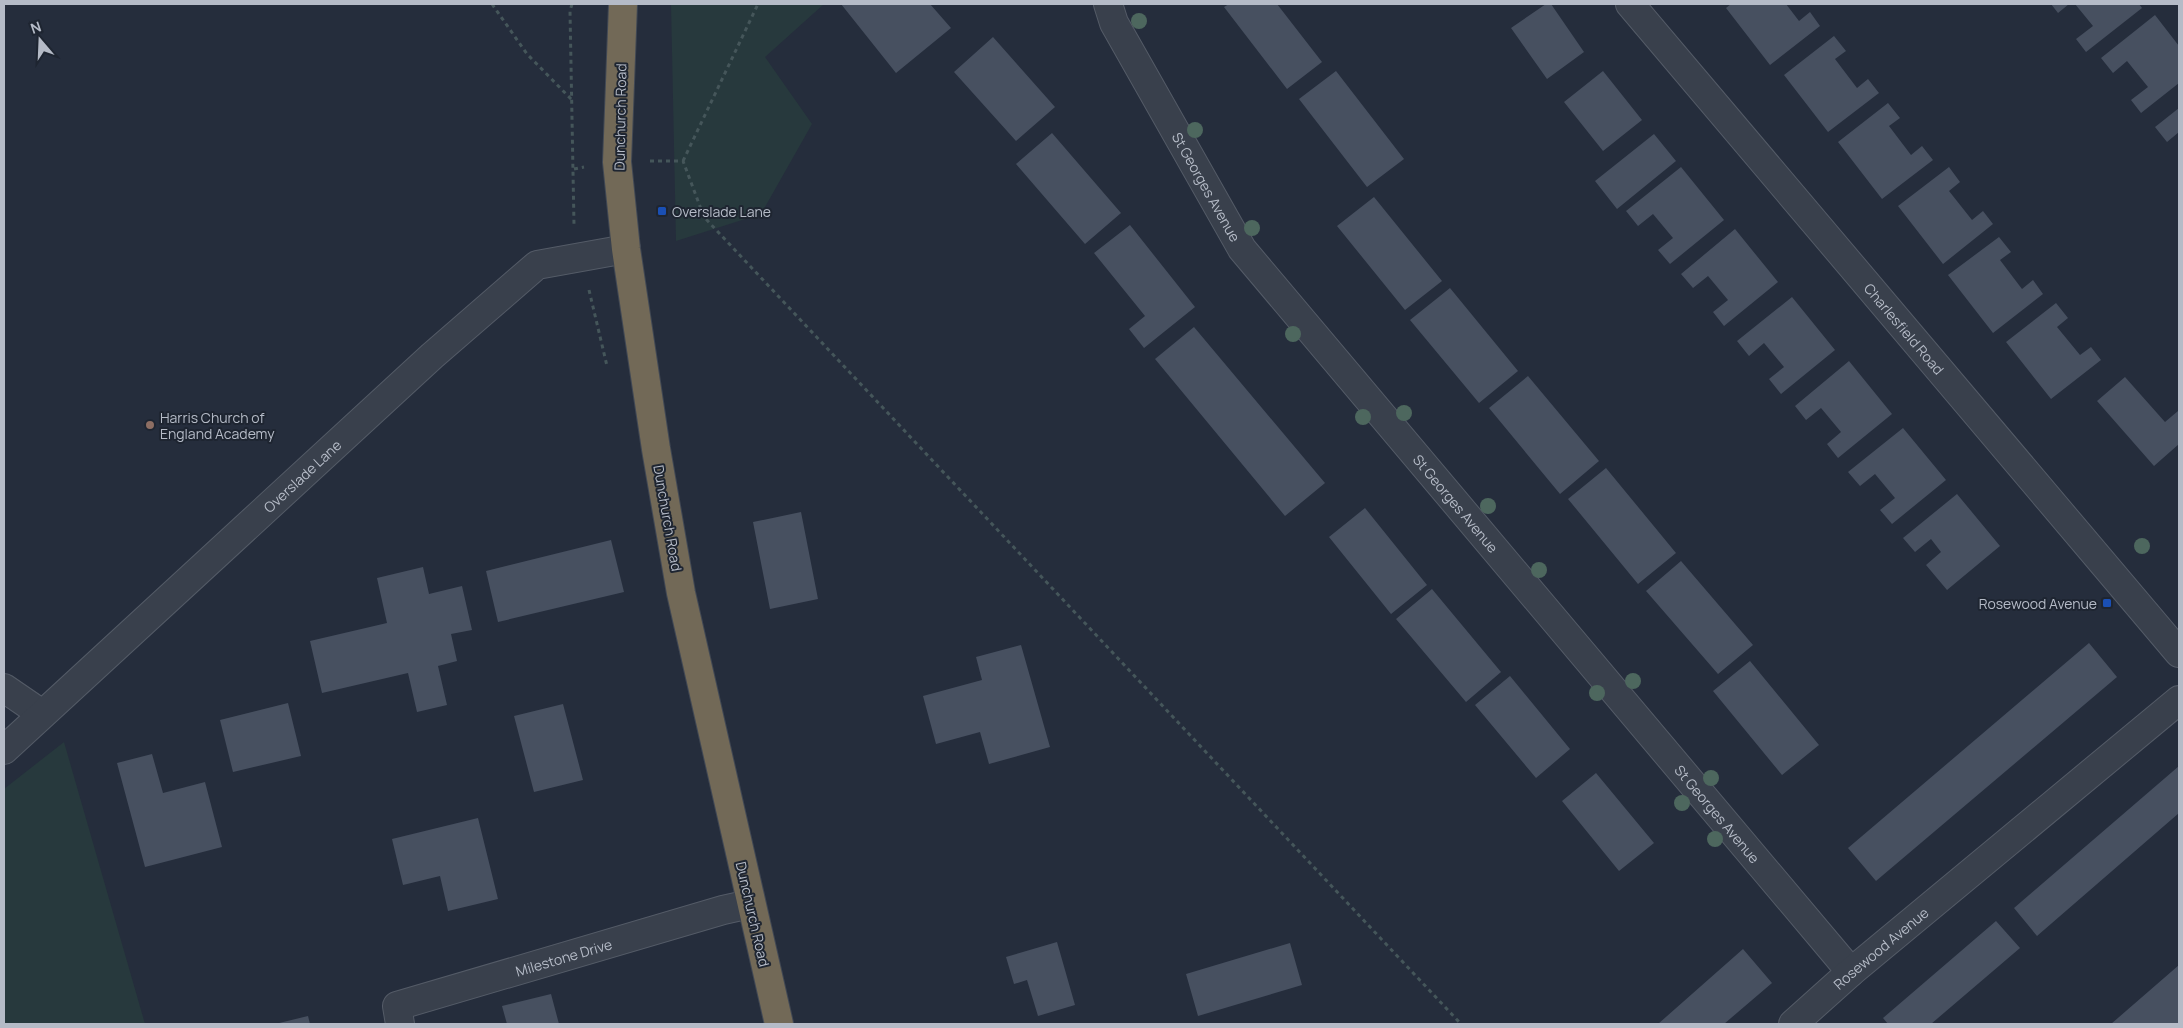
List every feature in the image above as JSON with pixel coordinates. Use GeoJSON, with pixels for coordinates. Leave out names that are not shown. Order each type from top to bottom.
{"type":"FeatureCollection","features":[{"type":"Feature","properties":{"kind":"highway","name":"Dunchurch Road"},"geometry":{"type":"LineString","coordinates":[[623,4],[617,162],[626,249],[656,448],[681,593],[750,904],[779,1024]]}},
{"type":"Feature","properties":{"kind":"street","name":"St Georges Avenue"},"geometry":{"type":"LineString","coordinates":[[1108,4],[1114,23],[1242,249],[1851,972]]}},
{"type":"Feature","properties":{"kind":"street","name":"Charlesfield Road"},"geometry":{"type":"LineString","coordinates":[[1630,4],[2179,653]]}},
{"type":"Feature","properties":{"kind":"street","name":"Overslade Lane"},"geometry":{"type":"LineString","coordinates":[[4,750],[432,356],[537,265],[626,249]]}},
{"type":"Feature","properties":{"kind":"street"},"geometry":{"type":"LineString","coordinates":[[4,688],[42,714]]}},
{"type":"Feature","properties":{"kind":"street","name":"Rosewood Avenue"},"geometry":{"type":"LineString","coordinates":[[1793,1024],[1851,972],[2179,700]]}},
{"type":"Feature","properties":{"kind":"street","name":"Milestone Drive"},"geometry":{"type":"LineString","coordinates":[[400,1024],[397,1006],[723,910],[750,904]]}},
{"type":"Feature","properties":{"kind":"path"},"geometry":{"type":"LineString","coordinates":[[492,4],[527,54],[572,100],[570,12],[572,4]]}},
{"type":"Feature","properties":{"kind":"path"},"geometry":{"type":"LineString","coordinates":[[758,4],[682,161],[704,217],[1461,1024]]}},
{"type":"Feature","properties":{"kind":"path"},"geometry":{"type":"LineString","coordinates":[[617,162],[682,161]]}},
{"type":"Feature","properties":{"kind":"shaded area"},"geometry":{"type":"Polygon","coordinates":[[[671,4],[824,4],[765,57],[812,124],[761,214],[676,241],[671,4]]]}},
{"type":"Feature","properties":{"kind":"shaded area"},"geometry":{"type":"Polygon","coordinates":[[[64,742],[145,1024],[4,1024],[4,789],[64,742]]]}},
{"type":"Feature","properties":{"kind":"building"},"geometry":{"type":"Polygon","coordinates":[[[841,4],[930,4],[951,28],[896,73],[841,4]]]}},
{"type":"Feature","properties":{"kind":"building"},"geometry":{"type":"Polygon","coordinates":[[[1229,4],[1277,4],[1322,62],[1287,89],[1224,7],[1229,4]]]}},
{"type":"Feature","properties":{"kind":"building"},"geometry":{"type":"Polygon","coordinates":[[[1546,4],[1551,4],[1584,52],[1547,79],[1511,28],[1546,4]]]}},
{"type":"Feature","properties":{"kind":"building"},"geometry":{"type":"Polygon","coordinates":[[[1731,4],[1786,4],[1799,21],[1810,12],[1820,26],[1770,65],[1726,8],[1731,4]]]}},
{"type":"Feature","properties":{"kind":"building"},"geometry":{"type":"Polygon","coordinates":[[[2051,4],[2069,4],[2058,13],[2051,4]]]}},
{"type":"Feature","properties":{"kind":"building"},"geometry":{"type":"Polygon","coordinates":[[[2075,4],[2139,4],[2142,8],[2086,52],[2076,39],[2093,26],[2075,4]]]}},
{"type":"Feature","properties":{"kind":"building"},"geometry":{"type":"Polygon","coordinates":[[[2155,15],[2179,46],[2179,83],[2141,113],[2131,100],[2148,87],[2127,61],[2113,73],[2101,58],[2155,15]]]}},
{"type":"Feature","properties":{"kind":"building"},"geometry":{"type":"Polygon","coordinates":[[[1834,36],[1846,51],[1835,59],[1857,88],[1868,79],[1879,93],[1828,132],[1784,75],[1834,36]]]}},
{"type":"Feature","properties":{"kind":"building"},"geometry":{"type":"Polygon","coordinates":[[[993,37],[1055,107],[1016,141],[954,72],[993,37]]]}},
{"type":"Feature","properties":{"kind":"building"},"geometry":{"type":"Polygon","coordinates":[[[1336,71],[1404,159],[1367,187],[1299,99],[1336,71]]]}},
{"type":"Feature","properties":{"kind":"building"},"geometry":{"type":"Polygon","coordinates":[[[1603,71],[1642,120],[1603,151],[1564,102],[1603,71]]]}},
{"type":"Feature","properties":{"kind":"building"},"geometry":{"type":"Polygon","coordinates":[[[1888,103],[1900,118],[1889,126],[1911,155],[1922,146],[1933,160],[1882,199],[1838,142],[1888,103]]]}},
{"type":"Feature","properties":{"kind":"building"},"geometry":{"type":"Polygon","coordinates":[[[2179,108],[2179,132],[2167,142],[2155,127],[2179,108]]]}},
{"type":"Feature","properties":{"kind":"building"},"geometry":{"type":"Polygon","coordinates":[[[1052,133],[1121,213],[1085,244],[1016,164],[1052,133]]]}},
{"type":"Feature","properties":{"kind":"building"},"geometry":{"type":"Polygon","coordinates":[[[1654,134],[1676,161],[1617,209],[1595,181],[1654,134]]]}},
{"type":"Feature","properties":{"kind":"building"},"geometry":{"type":"Polygon","coordinates":[[[1681,167],[1724,220],[1670,264],[1658,250],[1673,238],[1653,214],[1638,226],[1626,211],[1681,167]]]}},
{"type":"Feature","properties":{"kind":"building"},"geometry":{"type":"Polygon","coordinates":[[[1949,167],[1960,182],[1949,191],[1972,220],[1983,211],[1993,224],[1943,264],[1898,206],[1949,167]]]}},
{"type":"Feature","properties":{"kind":"building"},"geometry":{"type":"Polygon","coordinates":[[[1374,197],[1442,281],[1405,310],[1337,226],[1374,197]]]}},
{"type":"Feature","properties":{"kind":"building"},"geometry":{"type":"Polygon","coordinates":[[[1130,225],[1195,307],[1144,348],[1129,329],[1145,316],[1094,253],[1130,225]]]}},
{"type":"Feature","properties":{"kind":"building"},"geometry":{"type":"Polygon","coordinates":[[[1735,229],[1778,282],[1724,326],[1713,312],[1728,300],[1708,276],[1693,288],[1681,274],[1735,229]]]}},
{"type":"Feature","properties":{"kind":"building"},"geometry":{"type":"Polygon","coordinates":[[[1999,237],[2011,252],[2000,260],[2022,289],[2033,280],[2043,294],[1993,333],[1948,275],[1999,237]]]}},
{"type":"Feature","properties":{"kind":"building"},"geometry":{"type":"Polygon","coordinates":[[[1450,288],[1518,371],[1479,403],[1410,320],[1450,288]]]}},
{"type":"Feature","properties":{"kind":"building"},"geometry":{"type":"Polygon","coordinates":[[[1792,297],[1835,350],[1781,394],[1769,379],[1784,367],[1764,343],[1749,356],[1737,341],[1792,297]]]}},
{"type":"Feature","properties":{"kind":"building"},"geometry":{"type":"Polygon","coordinates":[[[2056,303],[2068,318],[2057,327],[2080,355],[2091,347],[2101,360],[2051,399],[2006,342],[2056,303]]]}},
{"type":"Feature","properties":{"kind":"building"},"geometry":{"type":"Polygon","coordinates":[[[1194,327],[1325,483],[1285,516],[1155,359],[1194,327]]]}},
{"type":"Feature","properties":{"kind":"building"},"geometry":{"type":"Polygon","coordinates":[[[1849,361],[1892,414],[1838,458],[1827,444],[1841,432],[1821,408],[1806,420],[1795,406],[1849,361]]]}},
{"type":"Feature","properties":{"kind":"building"},"geometry":{"type":"Polygon","coordinates":[[[1528,376],[1599,461],[1560,494],[1489,408],[1528,376]]]}},
{"type":"Feature","properties":{"kind":"building"},"geometry":{"type":"Polygon","coordinates":[[[2125,377],[2165,422],[2179,412],[2179,444],[2154,466],[2097,401],[2125,377]]]}},
{"type":"Feature","properties":{"kind":"building"},"geometry":{"type":"Polygon","coordinates":[[[1903,428],[1946,480],[1892,524],[1880,510],[1895,498],[1875,474],[1860,486],[1848,472],[1903,428]]]}},
{"type":"Feature","properties":{"kind":"building"},"geometry":{"type":"Polygon","coordinates":[[[1606,468],[1676,553],[1638,584],[1568,499],[1606,468]]]}},
{"type":"Feature","properties":{"kind":"building"},"geometry":{"type":"Polygon","coordinates":[[[1957,494],[2000,546],[1947,590],[1926,565],[1941,552],[1931,539],[1915,552],[1903,538],[1957,494]]]}},
{"type":"Feature","properties":{"kind":"building"},"geometry":{"type":"Polygon","coordinates":[[[1365,508],[1427,585],[1391,614],[1329,537],[1365,508]]]}},
{"type":"Feature","properties":{"kind":"building"},"geometry":{"type":"Polygon","coordinates":[[[801,512],[818,599],[770,609],[753,522],[801,512]]]}},
{"type":"Feature","properties":{"kind":"building"},"geometry":{"type":"Polygon","coordinates":[[[611,540],[624,592],[498,622],[486,571],[611,540]]]}},
{"type":"Feature","properties":{"kind":"building"},"geometry":{"type":"Polygon","coordinates":[[[1681,561],[1753,645],[1718,674],[1646,591],[1681,561]]]}},
{"type":"Feature","properties":{"kind":"building"},"geometry":{"type":"Polygon","coordinates":[[[423,567],[429,594],[462,586],[472,630],[451,634],[457,661],[438,666],[447,705],[417,712],[408,673],[322,693],[310,641],[387,623],[377,578],[423,567]]]}},
{"type":"Feature","properties":{"kind":"building"},"geometry":{"type":"Polygon","coordinates":[[[1432,589],[1501,672],[1466,702],[1396,619],[1432,589]]]}},
{"type":"Feature","properties":{"kind":"building"},"geometry":{"type":"Polygon","coordinates":[[[2089,643],[2117,677],[1876,881],[1848,848],[2089,643]]]}},
{"type":"Feature","properties":{"kind":"building"},"geometry":{"type":"Polygon","coordinates":[[[1021,645],[1050,747],[989,764],[980,732],[936,744],[923,696],[982,680],[976,657],[1021,645]]]}},
{"type":"Feature","properties":{"kind":"building"},"geometry":{"type":"Polygon","coordinates":[[[1750,661],[1819,745],[1782,775],[1713,691],[1750,661]]]}},
{"type":"Feature","properties":{"kind":"building"},"geometry":{"type":"Polygon","coordinates":[[[1510,676],[1570,749],[1536,778],[1475,705],[1510,676]]]}},
{"type":"Feature","properties":{"kind":"building"},"geometry":{"type":"Polygon","coordinates":[[[288,703],[301,756],[233,772],[220,720],[288,703]]]}},
{"type":"Feature","properties":{"kind":"building"},"geometry":{"type":"Polygon","coordinates":[[[563,704],[583,780],[534,792],[514,716],[563,704]]]}},
{"type":"Feature","properties":{"kind":"building"},"geometry":{"type":"Polygon","coordinates":[[[152,754],[163,793],[205,782],[222,847],[145,867],[117,763],[152,754]]]}},
{"type":"Feature","properties":{"kind":"building"},"geometry":{"type":"Polygon","coordinates":[[[2179,766],[2179,813],[2037,936],[2014,908],[2179,766]]]}},
{"type":"Feature","properties":{"kind":"building"},"geometry":{"type":"Polygon","coordinates":[[[1596,773],[1654,843],[1619,871],[1562,801],[1596,773]]]}},
{"type":"Feature","properties":{"kind":"building"},"geometry":{"type":"Polygon","coordinates":[[[478,818],[498,899],[448,911],[440,876],[403,885],[392,839],[478,818]]]}},
{"type":"Feature","properties":{"kind":"building"},"geometry":{"type":"Polygon","coordinates":[[[1996,921],[2020,948],[1931,1024],[1888,1024],[1883,1018],[1996,921]]]}},
{"type":"Feature","properties":{"kind":"building"},"geometry":{"type":"Polygon","coordinates":[[[1057,942],[1075,1005],[1038,1016],[1027,980],[1014,984],[1006,957],[1057,942]]]}},
{"type":"Feature","properties":{"kind":"building"},"geometry":{"type":"Polygon","coordinates":[[[1290,943],[1302,985],[1198,1016],[1186,974],[1290,943]]]}},
{"type":"Feature","properties":{"kind":"building"},"geometry":{"type":"Polygon","coordinates":[[[1743,949],[1772,983],[1724,1024],[1658,1024],[1743,949]]]}},
{"type":"Feature","properties":{"kind":"building"},"geometry":{"type":"Polygon","coordinates":[[[2179,965],[2179,1022],[2177,1024],[2111,1024],[2179,965]]]}},
{"type":"Feature","properties":{"kind":"building"},"geometry":{"type":"Polygon","coordinates":[[[551,994],[559,1024],[507,1024],[502,1006],[551,994]]]}},
{"type":"Feature","properties":{"kind":"building"},"geometry":{"type":"Polygon","coordinates":[[[308,1016],[310,1024],[275,1024],[308,1016]]]}},
{"type":"Feature","properties":{"kind":"place","name":"Overslade Lane"},"geometry":{"type":"Point","coordinates":[662,211]}},
{"type":"Feature","properties":{"kind":"place","name":"Harris Church of England Academy"},"geometry":{"type":"Point","coordinates":[150,425]}},
{"type":"Feature","properties":{"kind":"place","name":"Rosewood Avenue"},"geometry":{"type":"Point","coordinates":[2107,603]}}]}
